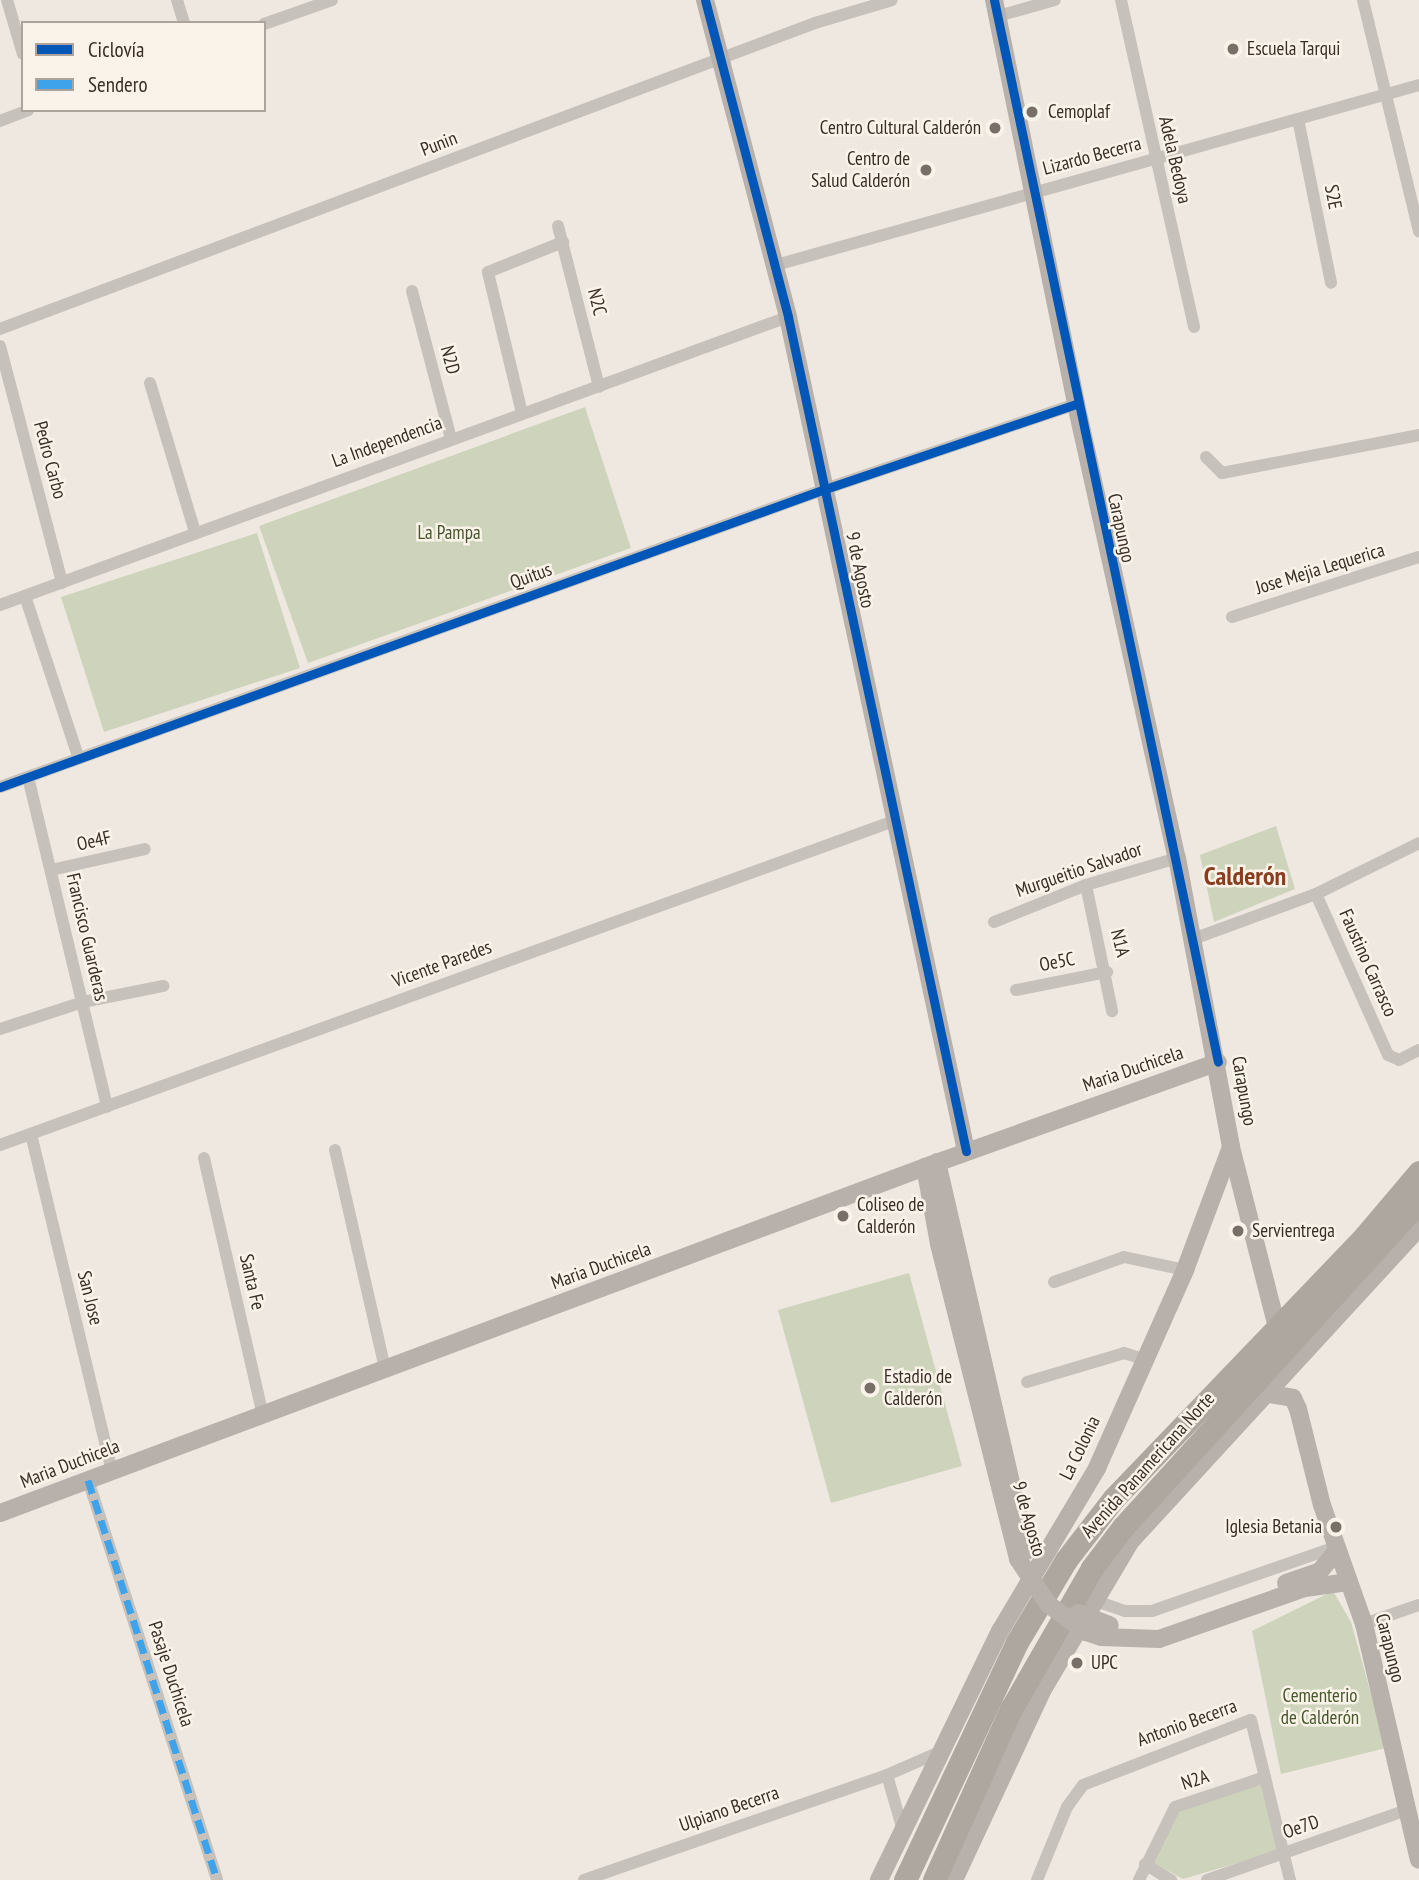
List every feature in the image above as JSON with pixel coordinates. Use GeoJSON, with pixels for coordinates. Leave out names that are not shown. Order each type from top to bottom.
{"type":"FeatureCollection","features":[{"type":"Feature","properties":{"kind":"highway","name":"Avenida Panamericana Norte"},"geometry":{"type":"LineString","coordinates":[[905,1880],[1017,1642],[1066,1560],[1114,1498],[1276,1324],[1365,1236],[1419,1172]]}},
{"type":"Feature","properties":{"kind":"highway","name":"Avenida Panamericana Norte"},"geometry":{"type":"LineString","coordinates":[[934,1880],[1034,1663],[1092,1568],[1123,1527],[1419,1202]]}},
{"type":"Feature","properties":{"kind":"main road","name":"9 de Agosto"},"geometry":{"type":"LineString","coordinates":[[705,0],[788,317],[966,1151]]}},
{"type":"Feature","properties":{"kind":"main road","name":"Carapungo"},"geometry":{"type":"LineString","coordinates":[[996,8],[1076,404],[1177,858],[1218,1062],[1231,1147],[1276,1324]]}},
{"type":"Feature","properties":{"kind":"main road","name":"Maria Duchicela"},"geometry":{"type":"LineString","coordinates":[[0,1513],[966,1151],[1218,1062]]}},
{"type":"Feature","properties":{"kind":"main road","name":"La Colonia"},"geometry":{"type":"LineString","coordinates":[[937,1753],[1000,1631],[1097,1468],[1185,1270],[1231,1147]]}},
{"type":"Feature","properties":{"kind":"main road","name":"9 de Agosto"},"geometry":{"type":"LineString","coordinates":[[931,1164],[1022,1555],[1057,1596],[1105,1631],[1159,1639],[1305,1588],[1348,1582]]}},
{"type":"Feature","properties":{"kind":"main road","name":"Avenida Panamericana Norte"},"geometry":{"type":"LineString","coordinates":[[954,1880],[1042,1691],[1093,1600],[1130,1542],[1419,1228]]}},
{"type":"Feature","properties":{"kind":"main road","name":"Carapungo"},"geometry":{"type":"LineString","coordinates":[[1303,1357],[1298,1409],[1337,1549],[1364,1624],[1419,1860]]}},
{"type":"Feature","properties":{"kind":"main road"},"geometry":{"type":"LineString","coordinates":[[1269,1394],[1293,1398],[1298,1409]]}},
{"type":"Feature","properties":{"kind":"main road","name":"9 de Agosto"},"geometry":{"type":"LineString","coordinates":[[1105,1631],[1158,1627],[1320,1571],[1337,1549]]}},
{"type":"Feature","properties":{"kind":"main road"},"geometry":{"type":"LineString","coordinates":[[879,1880],[937,1753]]}},
{"type":"Feature","properties":{"kind":"street"},"geometry":{"type":"LineString","coordinates":[[7,0],[21,47]]}},
{"type":"Feature","properties":{"kind":"street"},"geometry":{"type":"LineString","coordinates":[[177,0],[183,21]]}},
{"type":"Feature","properties":{"kind":"street"},"geometry":{"type":"LineString","coordinates":[[266,23],[332,0]]}},
{"type":"Feature","properties":{"kind":"street","name":"Punin"},"geometry":{"type":"LineString","coordinates":[[0,329],[720,59],[892,0]]}},
{"type":"Feature","properties":{"kind":"street"},"geometry":{"type":"LineString","coordinates":[[996,8],[1055,0]]}},
{"type":"Feature","properties":{"kind":"street","name":"Adela Bedoya"},"geometry":{"type":"LineString","coordinates":[[1121,0],[1154,159],[1194,327]]}},
{"type":"Feature","properties":{"kind":"street"},"geometry":{"type":"LineString","coordinates":[[1363,0],[1419,231]]}},
{"type":"Feature","properties":{"kind":"street","name":"Lizardo Becerra"},"geometry":{"type":"LineString","coordinates":[[776,265],[1419,85]]}},
{"type":"Feature","properties":{"kind":"street"},"geometry":{"type":"LineString","coordinates":[[0,121],[24,112]]}},
{"type":"Feature","properties":{"kind":"street","name":"S2E"},"geometry":{"type":"LineString","coordinates":[[1298,119],[1331,283]]}},
{"type":"Feature","properties":{"kind":"street","name":"N2C"},"geometry":{"type":"LineString","coordinates":[[558,226],[599,387]]}},
{"type":"Feature","properties":{"kind":"street"},"geometry":{"type":"LineString","coordinates":[[522,413],[488,272],[563,242]]}},
{"type":"Feature","properties":{"kind":"street","name":"N2D"},"geometry":{"type":"LineString","coordinates":[[412,290],[451,439]]}},
{"type":"Feature","properties":{"kind":"street","name":"La Independencia"},"geometry":{"type":"LineString","coordinates":[[0,605],[788,317]]}},
{"type":"Feature","properties":{"kind":"street","name":"Pedro Carbo"},"geometry":{"type":"LineString","coordinates":[[0,346],[62,583]]}},
{"type":"Feature","properties":{"kind":"street"},"geometry":{"type":"LineString","coordinates":[[150,383],[195,532]]}},
{"type":"Feature","properties":{"kind":"street","name":"Quitus"},"geometry":{"type":"LineString","coordinates":[[0,787],[78,756],[825,489],[1076,404]]}},
{"type":"Feature","properties":{"kind":"street"},"geometry":{"type":"LineString","coordinates":[[1206,457],[1222,473],[1419,435]]}},
{"type":"Feature","properties":{"kind":"street","name":"Jose Mejia Lequerica"},"geometry":{"type":"LineString","coordinates":[[1232,617],[1419,557]]}},
{"type":"Feature","properties":{"kind":"street"},"geometry":{"type":"LineString","coordinates":[[25,596],[78,756]]}},
{"type":"Feature","properties":{"kind":"street","name":"Francisco Guarderas"},"geometry":{"type":"LineString","coordinates":[[28,777],[107,1107]]}},
{"type":"Feature","properties":{"kind":"street","name":"Vicente Paredes"},"geometry":{"type":"LineString","coordinates":[[0,1145],[897,820]]}},
{"type":"Feature","properties":{"kind":"street"},"geometry":{"type":"LineString","coordinates":[[1192,939],[1316,894],[1419,843]]}},
{"type":"Feature","properties":{"kind":"street","name":"Oe4F"},"geometry":{"type":"LineString","coordinates":[[51,870],[145,849]]}},
{"type":"Feature","properties":{"kind":"street","name":"Murgueitio Salvador"},"geometry":{"type":"LineString","coordinates":[[994,922],[1086,885],[1177,858]]}},
{"type":"Feature","properties":{"kind":"street","name":"N1A"},"geometry":{"type":"LineString","coordinates":[[1086,885],[1107,971],[1112,1011]]}},
{"type":"Feature","properties":{"kind":"street","name":"Faustino Carrasco"},"geometry":{"type":"LineString","coordinates":[[1316,894],[1388,1055],[1399,1059],[1419,1050]]}},
{"type":"Feature","properties":{"kind":"street","name":"Oe5C"},"geometry":{"type":"LineString","coordinates":[[1016,990],[1107,971]]}},
{"type":"Feature","properties":{"kind":"street"},"geometry":{"type":"LineString","coordinates":[[0,1029],[83,1002],[163,986]]}},
{"type":"Feature","properties":{"kind":"street","name":"San Jose"},"geometry":{"type":"LineString","coordinates":[[30,1134],[112,1471]]}},
{"type":"Feature","properties":{"kind":"street"},"geometry":{"type":"LineString","coordinates":[[335,1150],[385,1369]]}},
{"type":"Feature","properties":{"kind":"street","name":"Santa Fe"},"geometry":{"type":"LineString","coordinates":[[204,1158],[262,1415]]}},
{"type":"Feature","properties":{"kind":"street"},"geometry":{"type":"LineString","coordinates":[[1054,1282],[1132,1256],[1185,1270]]}},
{"type":"Feature","properties":{"kind":"street"},"geometry":{"type":"LineString","coordinates":[[1027,1382],[1124,1353],[1144,1359]]}},
{"type":"Feature","properties":{"kind":"street","name":"Pasaje Duchicela"},"geometry":{"type":"LineString","coordinates":[[88,1480],[217,1880]]}},
{"type":"Feature","properties":{"kind":"street"},"geometry":{"type":"LineString","coordinates":[[1093,1600],[1125,1611],[1152,1611],[1337,1549]]}},
{"type":"Feature","properties":{"kind":"street"},"geometry":{"type":"LineString","coordinates":[[1364,1624],[1419,1605]]}},
{"type":"Feature","properties":{"kind":"street","name":"Antonio Becerra"},"geometry":{"type":"LineString","coordinates":[[1037,1880],[1067,1807],[1083,1785],[1108,1772],[1251,1720],[1290,1880]]}},
{"type":"Feature","properties":{"kind":"street","name":"Ulpiano Becerra"},"geometry":{"type":"LineString","coordinates":[[584,1880],[887,1775],[937,1753]]}},
{"type":"Feature","properties":{"kind":"street"},"geometry":{"type":"LineString","coordinates":[[887,1775],[902,1827]]}},
{"type":"Feature","properties":{"kind":"street","name":"N2A"},"geometry":{"type":"LineString","coordinates":[[1139,1880],[1144,1864],[1175,1807],[1265,1777]]}},
{"type":"Feature","properties":{"kind":"street","name":"Oe7D"},"geometry":{"type":"LineString","coordinates":[[1207,1880],[1407,1810]]}},
{"type":"Feature","properties":{"kind":"street"},"geometry":{"type":"LineString","coordinates":[[1144,1864],[1171,1880]]}},
{"type":"Feature","properties":{"kind":"green space","name":"La Pampa"},"geometry":{"type":"Polygon","coordinates":[[[585,407],[631,548],[308,663],[259,526],[585,407]]]}},
{"type":"Feature","properties":{"kind":"green space"},"geometry":{"type":"Polygon","coordinates":[[[257,533],[300,668],[104,732],[61,597],[257,533]]]}},
{"type":"Feature","properties":{"kind":"green space"},"geometry":{"type":"Polygon","coordinates":[[[1276,826],[1295,889],[1214,922],[1200,855],[1276,826]]]}},
{"type":"Feature","properties":{"kind":"green space","name":"Estadio de Calderón"},"geometry":{"type":"Polygon","coordinates":[[[909,1273],[962,1466],[831,1503],[778,1310],[909,1273]]]}},
{"type":"Feature","properties":{"kind":"green space","name":"Cementerio de Calderón"},"geometry":{"type":"Polygon","coordinates":[[[1333,1591],[1351,1622],[1386,1748],[1281,1774],[1252,1631],[1333,1591]]]}},
{"type":"Feature","properties":{"kind":"green space"},"geometry":{"type":"Polygon","coordinates":[[[1261,1783],[1279,1851],[1183,1879],[1150,1861],[1179,1809],[1261,1783]]]}},
{"type":"Feature","properties":{"kind":"marked path"},"geometry":{"type":"LineString","coordinates":[[88,1480],[217,1880]]}},
{"type":"Feature","properties":{"kind":"cycle path"},"geometry":{"type":"LineString","coordinates":[[705,0],[788,317],[966,1151]]}},
{"type":"Feature","properties":{"kind":"cycle path"},"geometry":{"type":"LineString","coordinates":[[994,0],[1218,1062]]}},
{"type":"Feature","properties":{"kind":"cycle path"},"geometry":{"type":"LineString","coordinates":[[0,787],[825,489],[1076,404]]}},
{"type":"Feature","properties":{"kind":"place","name":"Escuela Tarqui"},"geometry":{"type":"Point","coordinates":[1233,49]}},
{"type":"Feature","properties":{"kind":"place","name":"Cemoplaf"},"geometry":{"type":"Point","coordinates":[1032,112]}},
{"type":"Feature","properties":{"kind":"place","name":"Centro Cultural Calderón"},"geometry":{"type":"Point","coordinates":[995,128]}},
{"type":"Feature","properties":{"kind":"place","name":"Centro de Salud Calderón"},"geometry":{"type":"Point","coordinates":[926,170]}},
{"type":"Feature","properties":{"kind":"place","name":"Coliseo de Calderón"},"geometry":{"type":"Point","coordinates":[843,1216]}},
{"type":"Feature","properties":{"kind":"place","name":"Servientrega"},"geometry":{"type":"Point","coordinates":[1238,1231]}},
{"type":"Feature","properties":{"kind":"place","name":"Estadio de Calderón"},"geometry":{"type":"Point","coordinates":[870,1388]}},
{"type":"Feature","properties":{"kind":"place","name":"Iglesia Betania"},"geometry":{"type":"Point","coordinates":[1336,1527]}},
{"type":"Feature","properties":{"kind":"place","name":"UPC"},"geometry":{"type":"Point","coordinates":[1077,1663]}},
{"type":"Feature","properties":{"kind":"district","name":"Calderón"},"geometry":{"type":"Point","coordinates":[1245,876]}}]}
